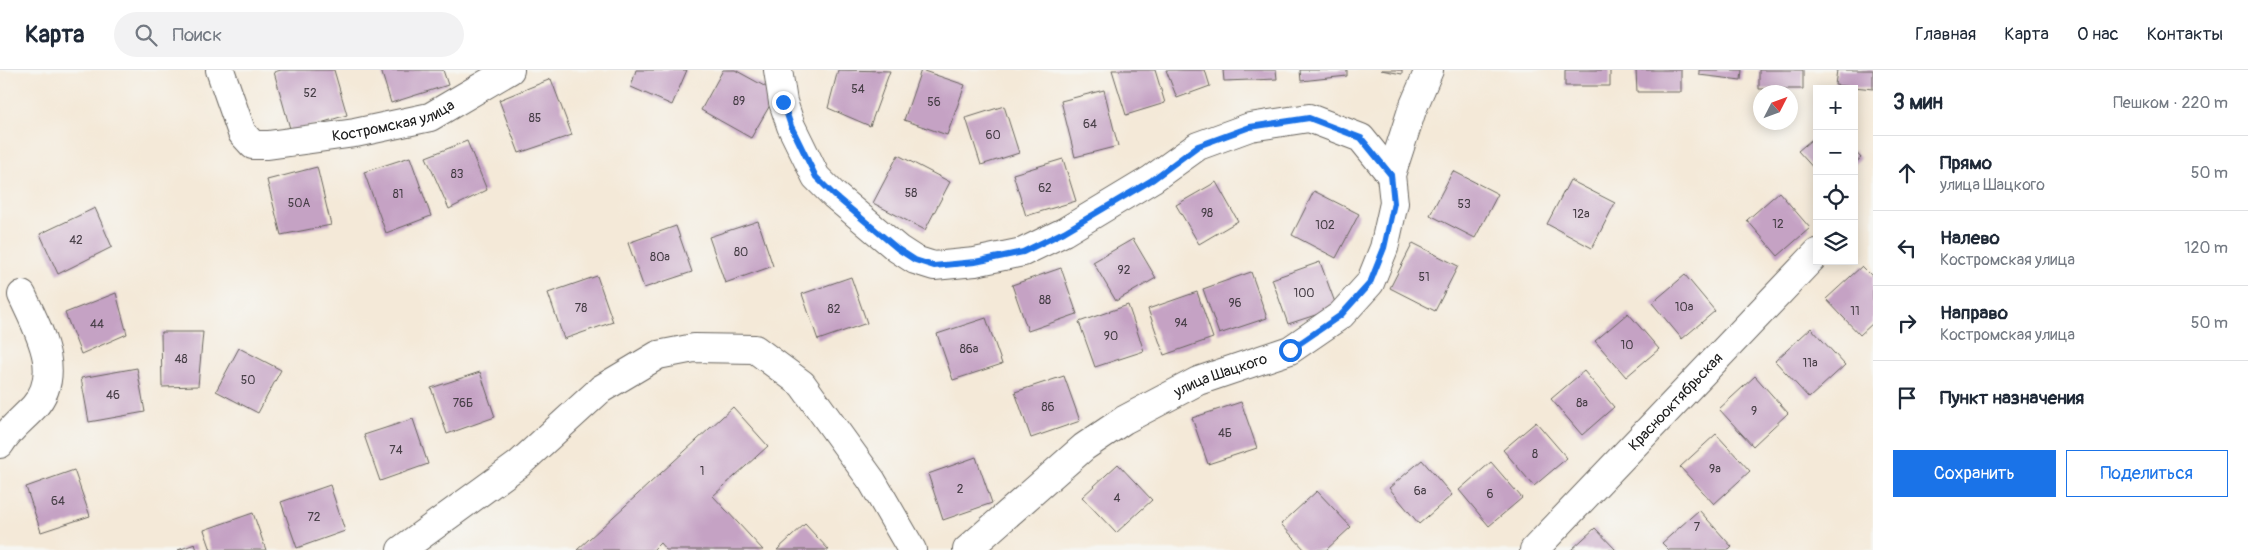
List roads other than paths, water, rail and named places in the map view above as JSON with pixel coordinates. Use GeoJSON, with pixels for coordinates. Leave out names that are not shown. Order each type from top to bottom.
{"type":"FeatureCollection","features":[{"type":"Feature","properties":{"kind":"street","name":"Костромская улица"},"geometry":{"type":"LineString","coordinates":[[220,70],[242,133],[252,145],[268,145],[355,133],[430,117],[510,70]]}},
{"type":"Feature","properties":{"kind":"street"},"geometry":{"type":"LineString","coordinates":[[778,70],[783,102],[791,126],[816,177],[834,195],[898,249],[915,260],[934,266],[975,262],[1023,252],[1064,232],[1152,180],[1198,146],[1250,127],[1309,118],[1361,138],[1391,175]]}},
{"type":"Feature","properties":{"kind":"street","name":"улица Шацкого"},"geometry":{"type":"LineString","coordinates":[[967,550],[1084,446],[1124,420],[1198,381],[1290,350],[1341,315],[1370,283],[1384,248],[1394,203],[1391,175],[1412,110],[1429,70]]}},
{"type":"Feature","properties":{"kind":"street","name":"Краснооктябрьская"},"geometry":{"type":"LineString","coordinates":[[1534,550],[1813,257]]}},
{"type":"Feature","properties":{"kind":"street"},"geometry":{"type":"LineString","coordinates":[[0,444],[7,433],[35,406],[48,381],[46,347],[22,296]]}},
{"type":"Feature","properties":{"kind":"street"},"geometry":{"type":"LineString","coordinates":[[401,550],[519,464],[601,389],[658,355],[694,348],[755,349],[802,384],[872,481],[912,550]]}}]}
